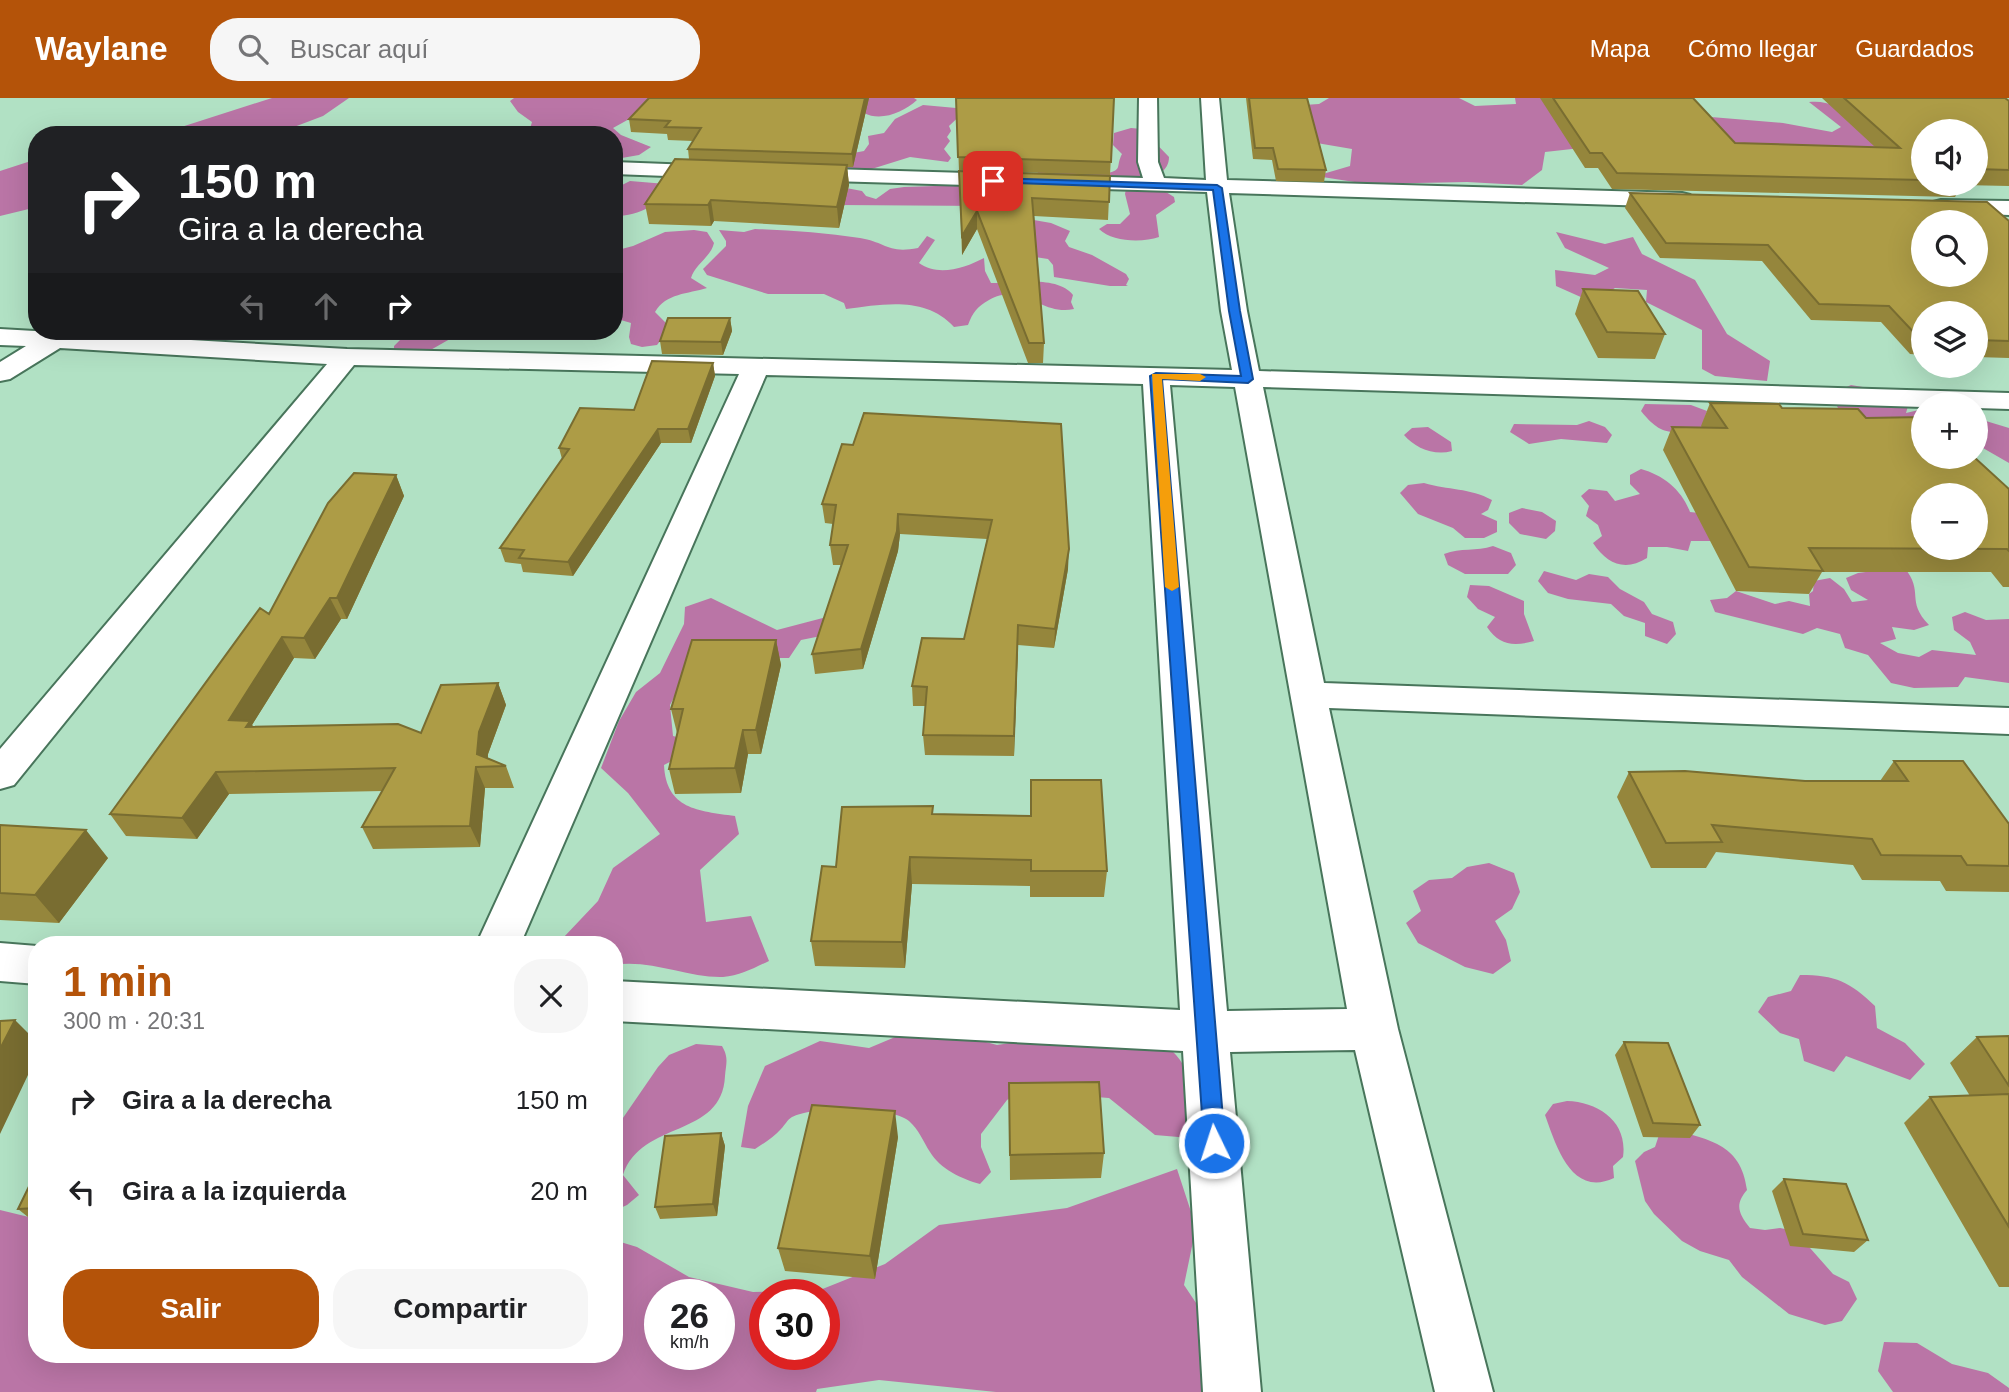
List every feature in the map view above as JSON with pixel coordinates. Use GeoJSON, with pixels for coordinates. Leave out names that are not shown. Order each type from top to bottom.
{"type":"FeatureCollection","features":[{"type":"Feature","properties":{"kind":"street"},"geometry":{"type":"LineString","coordinates":[[1148,98],[1149,162],[1156,186]]}},
{"type":"Feature","properties":{"kind":"street"},"geometry":{"type":"LineString","coordinates":[[1210,98],[1217,188],[1234,311],[1308,695],[1374,1029],[1464,1392]]}},
{"type":"Feature","properties":{"kind":"street"},"geometry":{"type":"LineString","coordinates":[[623,168],[739,172]]}},
{"type":"Feature","properties":{"kind":"street"},"geometry":{"type":"LineString","coordinates":[[781,174],[1703,201]]}},
{"type":"Feature","properties":{"kind":"street"},"geometry":{"type":"LineString","coordinates":[[1926,206],[2009,208]]}},
{"type":"Feature","properties":{"kind":"street"},"geometry":{"type":"LineString","coordinates":[[4,337],[28,323]]}},
{"type":"Feature","properties":{"kind":"street"},"geometry":{"type":"LineString","coordinates":[[4,337],[28,339]]}},
{"type":"Feature","properties":{"kind":"street"},"geometry":{"type":"LineString","coordinates":[[42,340],[347,357],[1156,376],[2009,401]]}},
{"type":"Feature","properties":{"kind":"street"},"geometry":{"type":"LineString","coordinates":[[0,373],[54,341]]}},
{"type":"Feature","properties":{"kind":"street"},"geometry":{"type":"LineString","coordinates":[[0,775],[347,357]]}},
{"type":"Feature","properties":{"kind":"street"},"geometry":{"type":"LineString","coordinates":[[502,936],[755,368]]}},
{"type":"Feature","properties":{"kind":"street"},"geometry":{"type":"LineString","coordinates":[[1156,376],[1232,1392]]}},
{"type":"Feature","properties":{"kind":"street"},"geometry":{"type":"LineString","coordinates":[[1308,695],[2009,721]]}},
{"type":"Feature","properties":{"kind":"street"},"geometry":{"type":"LineString","coordinates":[[0,962],[28,964]]}},
{"type":"Feature","properties":{"kind":"street"},"geometry":{"type":"LineString","coordinates":[[623,1001],[1207,1032],[1374,1029]]}},
{"type":"Feature","properties":{"kind":"shaded area"},"geometry":{"type":"Polygon","coordinates":[[[272,98],[349,98],[323,116],[297,126],[184,126],[272,98]]]}},
{"type":"Feature","properties":{"kind":"shaded area"},"geometry":{"type":"Polygon","coordinates":[[[514,98],[917,100],[899,112],[885,116],[864,113],[640,113],[617,126],[531,126],[532,122],[518,112],[510,101],[514,98]]]}},
{"type":"Feature","properties":{"kind":"shaded area"},"geometry":{"type":"Polygon","coordinates":[[[1329,98],[1459,98],[1475,106],[1516,104],[1515,98],[1622,98],[1699,116],[1783,123],[1832,132],[1841,127],[1809,102],[1821,102],[1842,109],[1886,147],[1572,149],[1545,152],[1542,170],[1522,185],[1467,182],[1367,184],[1316,176],[1350,166],[1352,149],[1305,141],[1304,105],[1319,104],[1329,98]]]}},
{"type":"Feature","properties":{"kind":"shaded area"},"geometry":{"type":"Polygon","coordinates":[[[923,105],[967,109],[949,126],[951,131],[947,137],[950,141],[944,149],[951,158],[948,162],[910,157],[862,172],[819,166],[848,154],[864,151],[869,144],[868,136],[884,133],[895,119],[923,105]]]}},
{"type":"Feature","properties":{"kind":"shaded area"},"geometry":{"type":"Polygon","coordinates":[[[1131,128],[1142,129],[1169,157],[1164,170],[1155,176],[1140,181],[1039,174],[1035,169],[1104,174],[1114,171],[1122,154],[1113,145],[1114,133],[1131,128]]]}},
{"type":"Feature","properties":{"kind":"shaded area"},"geometry":{"type":"Polygon","coordinates":[[[623,136],[651,147],[639,155],[623,158],[623,136]]]}},
{"type":"Feature","properties":{"kind":"shaded area"},"geometry":{"type":"Polygon","coordinates":[[[28,162],[28,209],[0,216],[0,171],[28,162]]]}},
{"type":"Feature","properties":{"kind":"shaded area"},"geometry":{"type":"Polygon","coordinates":[[[630,181],[678,185],[649,207],[623,215],[623,184],[630,181]]]}},
{"type":"Feature","properties":{"kind":"shaded area"},"geometry":{"type":"Polygon","coordinates":[[[830,185],[862,191],[866,196],[876,199],[890,189],[967,185],[987,206],[839,205],[830,185]]]}},
{"type":"Feature","properties":{"kind":"shaded area"},"geometry":{"type":"Polygon","coordinates":[[[1126,189],[1166,192],[1174,197],[1175,202],[1156,215],[1159,237],[1128,240],[1111,237],[1099,229],[1107,224],[1120,224],[1130,214],[1126,189]]]}},
{"type":"Feature","properties":{"kind":"shaded area"},"geometry":{"type":"Polygon","coordinates":[[[1028,219],[1051,223],[1070,231],[1065,241],[1069,247],[1092,255],[1126,274],[1129,279],[1126,285],[1128,286],[1110,286],[1054,277],[1053,265],[1048,259],[1035,257],[1028,219]]]}},
{"type":"Feature","properties":{"kind":"shaded area"},"geometry":{"type":"Polygon","coordinates":[[[755,229],[860,238],[900,250],[918,248],[927,236],[935,240],[919,263],[926,267],[951,270],[984,258],[985,271],[991,283],[1035,281],[1057,285],[1073,295],[1071,302],[1074,309],[1051,308],[1022,296],[1001,295],[978,308],[968,325],[954,327],[931,310],[918,306],[889,304],[846,309],[844,303],[824,294],[768,294],[707,275],[703,269],[726,246],[719,230],[744,232],[755,229]]]}},
{"type":"Feature","properties":{"kind":"shaded area"},"geometry":{"type":"Polygon","coordinates":[[[665,232],[707,232],[714,243],[691,278],[707,288],[665,301],[655,312],[667,324],[668,331],[657,345],[642,347],[631,344],[631,323],[623,321],[623,249],[665,232]]]}},
{"type":"Feature","properties":{"kind":"shaded area"},"geometry":{"type":"Polygon","coordinates":[[[1556,232],[1605,244],[1633,237],[1642,254],[1695,280],[1727,334],[1770,361],[1767,381],[1715,376],[1702,369],[1702,330],[1646,302],[1647,290],[1615,288],[1592,302],[1556,286],[1555,270],[1595,275],[1609,268],[1565,248],[1556,232]]]}},
{"type":"Feature","properties":{"kind":"shaded area"},"geometry":{"type":"Polygon","coordinates":[[[400,340],[448,340],[413,360],[394,352],[394,346],[400,340]]]}},
{"type":"Feature","properties":{"kind":"shaded area"},"geometry":{"type":"Polygon","coordinates":[[[1851,385],[1886,391],[1908,406],[1906,413],[1911,412],[1911,426],[1815,415],[1839,410],[1835,402],[1842,389],[1851,385]]]}},
{"type":"Feature","properties":{"kind":"shaded area"},"geometry":{"type":"Polygon","coordinates":[[[1645,404],[1691,405],[1707,411],[1701,429],[1674,432],[1661,429],[1648,419],[1641,411],[1645,404]]]}},
{"type":"Feature","properties":{"kind":"shaded area"},"geometry":{"type":"Polygon","coordinates":[[[1589,421],[1605,427],[1612,435],[1607,443],[1561,439],[1529,444],[1510,432],[1514,424],[1577,425],[1589,421]]]}},
{"type":"Feature","properties":{"kind":"shaded area"},"geometry":{"type":"Polygon","coordinates":[[[1988,422],[2009,428],[2009,463],[1988,451],[1988,422]]]}},
{"type":"Feature","properties":{"kind":"shaded area"},"geometry":{"type":"Polygon","coordinates":[[[1428,427],[1451,442],[1452,451],[1425,450],[1404,435],[1412,428],[1428,427]]]}},
{"type":"Feature","properties":{"kind":"shaded area"},"geometry":{"type":"Polygon","coordinates":[[[1641,469],[1671,484],[1690,512],[1709,514],[1710,541],[1691,541],[1688,551],[1648,547],[1647,558],[1631,565],[1610,561],[1598,550],[1593,543],[1602,536],[1598,525],[1586,516],[1589,506],[1581,496],[1589,489],[1607,491],[1615,501],[1640,494],[1630,484],[1630,475],[1641,469]]]}},
{"type":"Feature","properties":{"kind":"shaded area"},"geometry":{"type":"Polygon","coordinates":[[[1424,483],[1475,493],[1492,500],[1488,510],[1481,514],[1497,521],[1497,532],[1484,538],[1465,538],[1453,528],[1418,514],[1400,493],[1408,485],[1424,483]]]}},
{"type":"Feature","properties":{"kind":"shaded area"},"geometry":{"type":"Polygon","coordinates":[[[1522,508],[1542,512],[1556,521],[1555,531],[1546,539],[1520,534],[1509,523],[1509,513],[1522,508]]]}},
{"type":"Feature","properties":{"kind":"shaded area"},"geometry":{"type":"Polygon","coordinates":[[[1493,546],[1511,553],[1516,565],[1508,574],[1465,574],[1448,565],[1444,554],[1481,549],[1493,546]]]}},
{"type":"Feature","properties":{"kind":"shaded area"},"geometry":{"type":"Polygon","coordinates":[[[1904,567],[1913,584],[1918,609],[1929,625],[1914,630],[1892,627],[1896,639],[1880,643],[1898,653],[1919,657],[1932,650],[1976,655],[1970,642],[1954,630],[1952,617],[1965,612],[1986,620],[2009,619],[2009,683],[1965,677],[1958,687],[1914,688],[1891,683],[1868,655],[1845,648],[1840,634],[1817,628],[1803,634],[1715,612],[1710,600],[1727,598],[1736,591],[1775,604],[1789,601],[1810,606],[1809,594],[1813,591],[1814,581],[1830,578],[1844,589],[1852,602],[1868,600],[1851,590],[1846,578],[1858,573],[1904,567]]]}},
{"type":"Feature","properties":{"kind":"shaded area"},"geometry":{"type":"Polygon","coordinates":[[[1544,571],[1576,580],[1589,574],[1608,577],[1620,589],[1644,602],[1652,614],[1673,622],[1676,634],[1667,644],[1645,636],[1645,623],[1624,616],[1611,604],[1568,599],[1548,593],[1538,581],[1544,571]]]}},
{"type":"Feature","properties":{"kind":"shaded area"},"geometry":{"type":"Polygon","coordinates":[[[1470,585],[1489,586],[1524,601],[1524,614],[1534,641],[1513,644],[1496,638],[1487,627],[1495,617],[1478,609],[1467,597],[1470,585]]]}},
{"type":"Feature","properties":{"kind":"shaded area"},"geometry":{"type":"Polygon","coordinates":[[[711,598],[777,630],[838,614],[851,630],[801,640],[789,658],[752,658],[682,682],[670,705],[673,736],[697,742],[683,755],[664,765],[671,791],[686,805],[735,816],[739,834],[700,870],[706,922],[751,916],[769,961],[741,973],[723,977],[696,975],[642,964],[623,964],[623,936],[565,936],[598,901],[613,868],[660,834],[628,793],[601,768],[619,721],[636,692],[660,673],[684,624],[685,607],[711,598]]]}},
{"type":"Feature","properties":{"kind":"shaded area"},"geometry":{"type":"Polygon","coordinates":[[[1489,863],[1514,873],[1520,892],[1512,909],[1495,921],[1506,940],[1511,961],[1493,974],[1465,967],[1418,943],[1406,923],[1421,911],[1413,891],[1429,880],[1452,878],[1467,867],[1489,863]]]}},
{"type":"Feature","properties":{"kind":"shaded area"},"geometry":{"type":"Polygon","coordinates":[[[1800,975],[1833,978],[1858,991],[1875,1006],[1877,1028],[1905,1043],[1925,1064],[1910,1080],[1846,1056],[1834,1072],[1804,1061],[1799,1039],[1780,1033],[1758,1012],[1768,997],[1791,991],[1800,975]]]}},
{"type":"Feature","properties":{"kind":"shaded area"},"geometry":{"type":"Polygon","coordinates":[[[900,1035],[971,1038],[997,1045],[1023,1041],[1167,1047],[1176,1055],[1189,1076],[1202,1139],[1155,1135],[1109,1098],[1019,1091],[1007,1100],[981,1134],[981,1147],[991,1172],[980,1184],[945,1168],[934,1158],[909,1121],[900,1116],[870,1110],[833,1109],[802,1113],[790,1118],[775,1135],[755,1149],[741,1147],[748,1106],[765,1066],[820,1041],[869,1048],[900,1035]]]}},
{"type":"Feature","properties":{"kind":"shaded area"},"geometry":{"type":"Polygon","coordinates":[[[696,1044],[722,1046],[726,1064],[721,1096],[710,1110],[696,1120],[647,1145],[633,1157],[623,1175],[623,1118],[669,1055],[696,1044]]]}},
{"type":"Feature","properties":{"kind":"shaded area"},"geometry":{"type":"Polygon","coordinates":[[[1567,1101],[1590,1105],[1609,1116],[1616,1124],[1621,1134],[1623,1157],[1613,1166],[1614,1178],[1599,1182],[1587,1181],[1576,1175],[1560,1153],[1545,1115],[1553,1104],[1567,1101]]]}},
{"type":"Feature","properties":{"kind":"shaded area"},"geometry":{"type":"Polygon","coordinates":[[[1668,1128],[1709,1140],[1730,1152],[1743,1174],[1747,1190],[1739,1205],[1750,1228],[1795,1231],[1833,1274],[1849,1282],[1857,1299],[1842,1321],[1825,1325],[1789,1314],[1742,1277],[1729,1260],[1700,1251],[1682,1241],[1654,1214],[1645,1201],[1635,1161],[1644,1152],[1655,1147],[1659,1135],[1668,1128]]]}},
{"type":"Feature","properties":{"kind":"shaded area"},"geometry":{"type":"Polygon","coordinates":[[[1177,1169],[1196,1227],[1184,1285],[1223,1343],[1215,1392],[996,1392],[879,1380],[817,1389],[816,1392],[0,1392],[0,1210],[28,1217],[28,1363],[623,1363],[623,1243],[637,1247],[689,1277],[698,1279],[644,1279],[644,1370],[735,1370],[735,1288],[749,1291],[749,1370],[840,1370],[840,1282],[885,1264],[939,1225],[1067,1208],[1177,1169]]]}},
{"type":"Feature","properties":{"kind":"shaded area"},"geometry":{"type":"Polygon","coordinates":[[[623,1175],[639,1195],[623,1207],[623,1175]]]}},
{"type":"Feature","properties":{"kind":"shaded area"},"geometry":{"type":"Polygon","coordinates":[[[1884,1342],[1917,1343],[1952,1364],[1988,1373],[2009,1388],[2009,1392],[1893,1392],[1878,1371],[1884,1342]]]}},
{"type":"Feature","properties":{"kind":"building"},"geometry":{"type":"Polygon","coordinates":[[[649,98],[865,98],[852,154],[688,149],[701,128],[665,127],[670,121],[629,119],[649,98]]]}},
{"type":"Feature","properties":{"kind":"building"},"geometry":{"type":"Polygon","coordinates":[[[956,98],[1114,98],[1111,162],[958,157],[956,98]]]}},
{"type":"Feature","properties":{"kind":"building"},"geometry":{"type":"Polygon","coordinates":[[[1249,98],[1307,98],[1326,170],[1278,169],[1273,148],[1255,148],[1249,98]]]}},
{"type":"Feature","properties":{"kind":"building"},"geometry":{"type":"Polygon","coordinates":[[[1553,98],[1693,98],[1735,143],[1900,148],[1844,98],[2005,98],[2009,101],[2009,170],[1988,169],[1988,119],[1911,119],[1911,180],[1617,173],[1602,153],[1590,153],[1553,98]]]}},
{"type":"Feature","properties":{"kind":"building"},"geometry":{"type":"Polygon","coordinates":[[[675,159],[847,165],[837,207],[711,200],[708,205],[645,204],[675,159]]]}},
{"type":"Feature","properties":{"kind":"building"},"geometry":{"type":"Polygon","coordinates":[[[959,171],[1110,176],[1109,202],[1032,198],[1044,343],[1029,343],[977,211],[962,236],[959,171]]]}},
{"type":"Feature","properties":{"kind":"building"},"geometry":{"type":"Polygon","coordinates":[[[1630,193],[1987,202],[2009,221],[2009,341],[1988,340],[1988,301],[1911,301],[1911,329],[1889,306],[1819,304],[1768,245],[1666,243],[1630,193]]]}},
{"type":"Feature","properties":{"kind":"building"},"geometry":{"type":"Polygon","coordinates":[[[1583,289],[1638,291],[1665,334],[1607,332],[1583,289]]]}},
{"type":"Feature","properties":{"kind":"building"},"geometry":{"type":"Polygon","coordinates":[[[668,318],[730,318],[721,342],[660,341],[668,318]]]}},
{"type":"Feature","properties":{"kind":"building"},"geometry":{"type":"Polygon","coordinates":[[[652,361],[713,363],[688,429],[658,429],[568,562],[519,558],[524,550],[500,548],[569,449],[559,448],[580,408],[634,410],[652,361]]]}},
{"type":"Feature","properties":{"kind":"building"},"geometry":{"type":"Polygon","coordinates":[[[1710,403],[1858,409],[1866,418],[1911,417],[1911,469],[1987,469],[2009,489],[2009,551],[1988,549],[1988,483],[1911,483],[1911,549],[1809,548],[1823,571],[1749,567],[1672,427],[1727,428],[1710,403]]]}},
{"type":"Feature","properties":{"kind":"building"},"geometry":{"type":"Polygon","coordinates":[[[864,413],[1061,424],[1069,549],[1055,629],[1018,625],[1014,736],[923,735],[927,687],[912,686],[922,638],[964,639],[992,520],[898,514],[897,531],[861,649],[812,654],[848,545],[830,545],[836,505],[822,504],[842,444],[853,445],[864,413]]]}},
{"type":"Feature","properties":{"kind":"building"},"geometry":{"type":"Polygon","coordinates":[[[354,473],[396,475],[337,598],[330,598],[304,638],[282,637],[229,720],[250,721],[246,727],[398,724],[421,733],[441,685],[498,683],[479,732],[477,754],[506,766],[476,767],[470,826],[362,827],[395,768],[216,772],[182,818],[110,814],[260,608],[269,614],[328,503],[354,473]]]}},
{"type":"Feature","properties":{"kind":"building"},"geometry":{"type":"Polygon","coordinates":[[[692,640],[776,640],[756,730],[743,730],[735,768],[669,769],[683,709],[671,709],[692,640]]]}},
{"type":"Feature","properties":{"kind":"building"},"geometry":{"type":"Polygon","coordinates":[[[1894,761],[1963,761],[2009,824],[2009,866],[1967,865],[1961,856],[1881,855],[1872,839],[1712,825],[1722,842],[1666,843],[1629,772],[1685,771],[1805,781],[1908,781],[1894,761]]]}},
{"type":"Feature","properties":{"kind":"building"},"geometry":{"type":"Polygon","coordinates":[[[1031,780],[1101,780],[1107,871],[1031,871],[1031,860],[910,857],[902,942],[811,941],[822,866],[836,867],[842,807],[933,806],[932,814],[1031,816],[1031,780]]]}},
{"type":"Feature","properties":{"kind":"building"},"geometry":{"type":"Polygon","coordinates":[[[0,825],[86,830],[35,895],[0,893],[0,825]]]}},
{"type":"Feature","properties":{"kind":"building"},"geometry":{"type":"Polygon","coordinates":[[[15,1020],[0,1049],[0,1021],[15,1020]]]}},
{"type":"Feature","properties":{"kind":"building"},"geometry":{"type":"Polygon","coordinates":[[[2009,1036],[2009,1086],[1977,1037],[2009,1036]]]}},
{"type":"Feature","properties":{"kind":"building"},"geometry":{"type":"Polygon","coordinates":[[[1624,1042],[1668,1043],[1700,1125],[1653,1123],[1624,1042]]]}},
{"type":"Feature","properties":{"kind":"building"},"geometry":{"type":"Polygon","coordinates":[[[1099,1082],[1104,1153],[1010,1155],[1009,1083],[1099,1082]]]}},
{"type":"Feature","properties":{"kind":"building"},"geometry":{"type":"Polygon","coordinates":[[[2009,1094],[2009,1227],[1930,1097],[2009,1094]]]}},
{"type":"Feature","properties":{"kind":"building"},"geometry":{"type":"Polygon","coordinates":[[[812,1105],[895,1111],[870,1256],[778,1248],[812,1105]]]}},
{"type":"Feature","properties":{"kind":"building"},"geometry":{"type":"Polygon","coordinates":[[[721,1133],[713,1204],[655,1207],[665,1136],[721,1133]]]}},
{"type":"Feature","properties":{"kind":"building"},"geometry":{"type":"Polygon","coordinates":[[[1784,1179],[1846,1184],[1868,1240],[1803,1234],[1784,1179]]]}},
{"type":"Feature","properties":{"kind":"building"},"geometry":{"type":"Polygon","coordinates":[[[28,1188],[28,1208],[18,1209],[28,1188]]]}},
{"type":"Feature","properties":{"kind":"slow traffic"},"geometry":{"type":"LineString","coordinates":[[1172,587],[1156,376],[1200,377]]}},
{"type":"Feature","properties":{"kind":"route"},"geometry":{"type":"LineString","coordinates":[[993,181],[1217,188],[1234,311],[1248,379],[1156,376],[1214,1143]]}}]}
